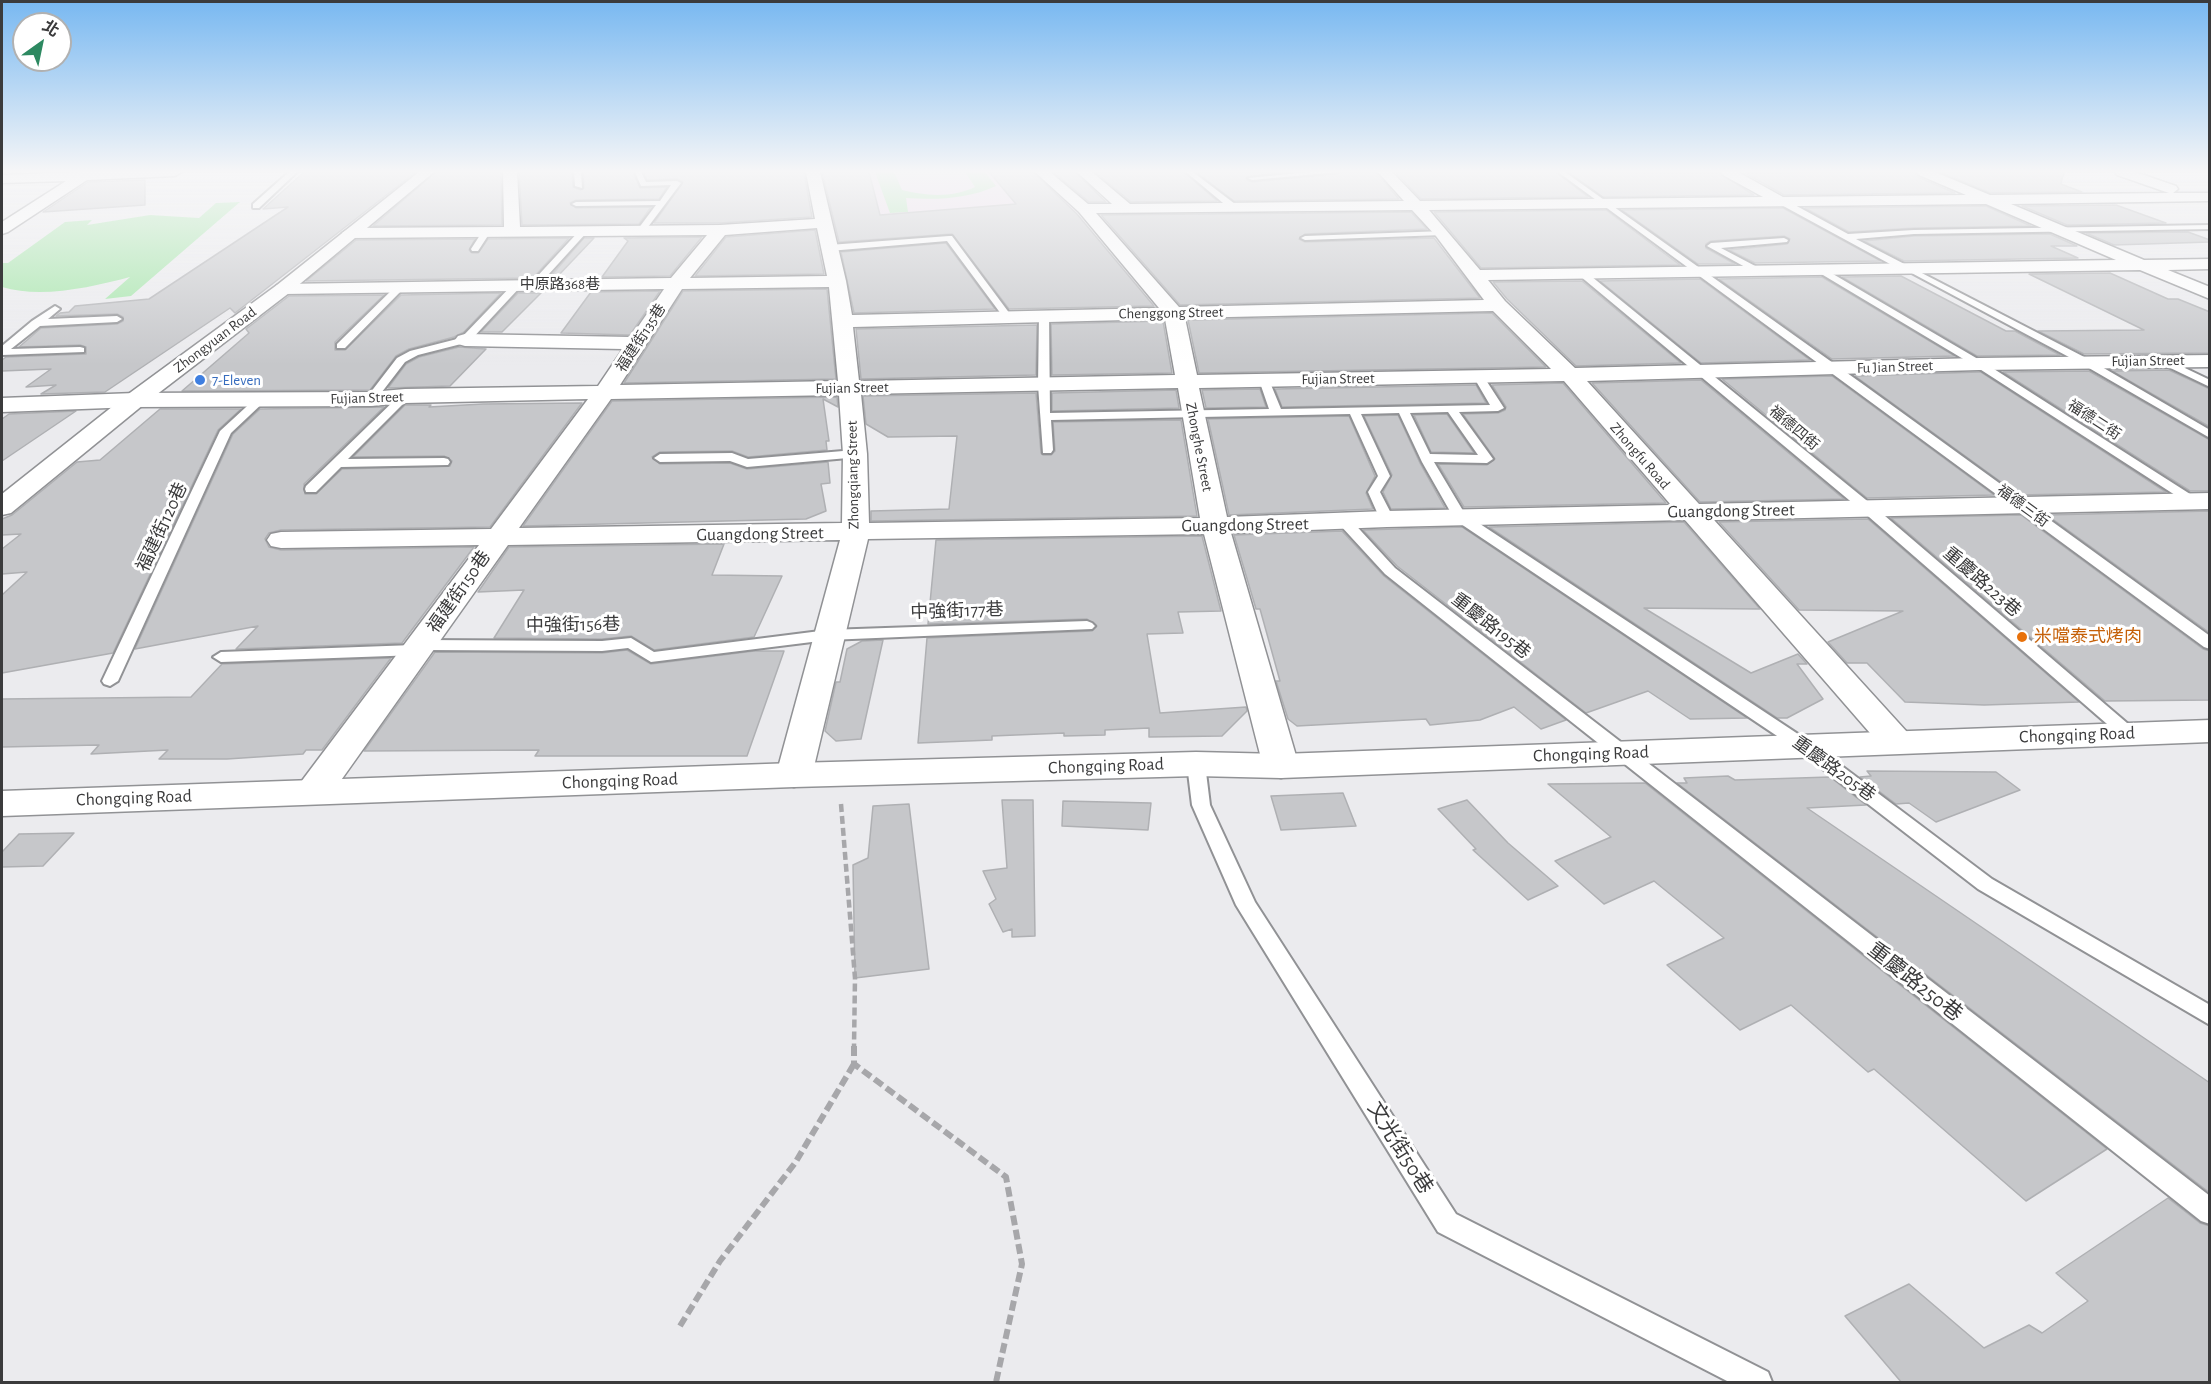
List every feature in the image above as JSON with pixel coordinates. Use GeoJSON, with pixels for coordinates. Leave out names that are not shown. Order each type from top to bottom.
{"type":"FeatureCollection","features":[{"type":"Feature","properties":{"kind":"street","name":"Zhongyuan Road"},"geometry":{"type":"LineString","coordinates":[[2,507],[135,400],[283,289],[345,237]]}},
{"type":"Feature","properties":{"kind":"street","name":"福建街135巷"},"geometry":{"type":"LineString","coordinates":[[605,392],[676,284],[715,237]]}},
{"type":"Feature","properties":{"kind":"street","name":"Zhongqiang Street"},"geometry":{"type":"LineString","coordinates":[[794,775],[812,709],[828,635],[856,533],[855,454],[850,388],[837,281],[827,237]]}},
{"type":"Feature","properties":{"kind":"street"},"geometry":{"type":"LineString","coordinates":[[1108,237],[1174,313]]}},
{"type":"Feature","properties":{"kind":"street","name":"Zhongfu Road"},"geometry":{"type":"LineString","coordinates":[[1445,237],[1498,305],[1569,374],[1689,512],[1894,740]]}},
{"type":"Feature","properties":{"kind":"street"},"geometry":{"type":"LineString","coordinates":[[2074,237],[2210,294]]}},
{"type":"Feature","properties":{"kind":"street"},"geometry":{"type":"LineString","coordinates":[[1475,275],[2210,264]]}},
{"type":"Feature","properties":{"kind":"street","name":"中原路368巷"},"geometry":{"type":"LineString","coordinates":[[283,289],[837,281]]}},
{"type":"Feature","properties":{"kind":"street","name":"Chenggong Street"},"geometry":{"type":"LineString","coordinates":[[843,321],[1498,305]]}},
{"type":"Feature","properties":{"kind":"street","name":"Zhonghe Street"},"geometry":{"type":"LineString","coordinates":[[1174,313],[1215,526],[1281,766]]}},
{"type":"Feature","properties":{"kind":"street"},"geometry":{"type":"LineString","coordinates":[[465,340],[638,343]]}},
{"type":"Feature","properties":{"kind":"street","name":"Fujian Street"},"geometry":{"type":"LineString","coordinates":[[2086,362],[2210,361]]}},
{"type":"Feature","properties":{"kind":"street","name":"Fu Jian Street"},"geometry":{"type":"LineString","coordinates":[[1703,372],[2086,362]]}},
{"type":"Feature","properties":{"kind":"street","name":"Fujian Street"},"geometry":{"type":"LineString","coordinates":[[4,406],[135,400],[371,399],[405,396],[1703,372]]}},
{"type":"Feature","properties":{"kind":"street","name":"福建街150巷"},"geometry":{"type":"LineString","coordinates":[[314,791],[605,392]]}},
{"type":"Feature","properties":{"kind":"street","name":"Guangdong Street"},"geometry":{"type":"LineString","coordinates":[[281,540],[1215,526],[1460,517],[2202,501]]}},
{"type":"Feature","properties":{"kind":"street","name":"Chongqing Road"},"geometry":{"type":"LineString","coordinates":[[2,804],[794,775],[1196,764],[1281,766],[1804,747],[1894,740],[2210,731]]}},
{"type":"Feature","properties":{"kind":"lane"},"geometry":{"type":"LineString","coordinates":[[475,249],[483,237]]}},
{"type":"Feature","properties":{"kind":"lane"},"geometry":{"type":"LineString","coordinates":[[371,399],[401,360],[414,353],[465,340],[578,237]]}},
{"type":"Feature","properties":{"kind":"lane"},"geometry":{"type":"LineString","coordinates":[[1305,238],[1344,237]]}},
{"type":"Feature","properties":{"kind":"lane","name":"福德三街"},"geometry":{"type":"LineString","coordinates":[[1652,237],[2210,644]]}},
{"type":"Feature","properties":{"kind":"lane"},"geometry":{"type":"LineString","coordinates":[[1847,237],[1858,237]]}},
{"type":"Feature","properties":{"kind":"lane"},"geometry":{"type":"LineString","coordinates":[[1847,237],[2086,362],[2210,435]]}},
{"type":"Feature","properties":{"kind":"lane"},"geometry":{"type":"LineString","coordinates":[[829,248],[949,238],[1006,316]]}},
{"type":"Feature","properties":{"kind":"lane"},"geometry":{"type":"LineString","coordinates":[[1756,270],[1711,246],[1784,240]]}},
{"type":"Feature","properties":{"kind":"lane","name":"福德二街"},"geometry":{"type":"LineString","coordinates":[[1821,270],[2202,501]]}},
{"type":"Feature","properties":{"kind":"lane","name":"福德四街"},"geometry":{"type":"LineString","coordinates":[[1583,274],[1866,507]]}},
{"type":"Feature","properties":{"kind":"lane"},"geometry":{"type":"LineString","coordinates":[[341,346],[401,286]]}},
{"type":"Feature","properties":{"kind":"lane"},"geometry":{"type":"LineString","coordinates":[[2,352],[55,309]]}},
{"type":"Feature","properties":{"kind":"lane"},"geometry":{"type":"LineString","coordinates":[[1044,316],[1043,385],[1047,450]]}},
{"type":"Feature","properties":{"kind":"lane"},"geometry":{"type":"LineString","coordinates":[[35,323],[117,318]]}},
{"type":"Feature","properties":{"kind":"lane"},"geometry":{"type":"LineString","coordinates":[[2,352],[80,350]]}},
{"type":"Feature","properties":{"kind":"lane"},"geometry":{"type":"LineString","coordinates":[[2164,361],[2210,384]]}},
{"type":"Feature","properties":{"kind":"lane"},"geometry":{"type":"LineString","coordinates":[[1045,417],[1498,408],[1478,376]]}},
{"type":"Feature","properties":{"kind":"lane"},"geometry":{"type":"LineString","coordinates":[[1264,380],[1276,412]]}},
{"type":"Feature","properties":{"kind":"lane"},"geometry":{"type":"LineString","coordinates":[[311,489],[405,396]]}},
{"type":"Feature","properties":{"kind":"lane","name":"福建街120巷"},"geometry":{"type":"LineString","coordinates":[[110,681],[226,431],[262,398]]}},
{"type":"Feature","properties":{"kind":"lane"},"geometry":{"type":"LineString","coordinates":[[1427,458],[1487,459],[1451,409]]}},
{"type":"Feature","properties":{"kind":"lane"},"geometry":{"type":"LineString","coordinates":[[1403,410],[1460,517]]}},
{"type":"Feature","properties":{"kind":"lane"},"geometry":{"type":"LineString","coordinates":[[1354,411],[1384,476],[1374,492],[1387,519]]}},
{"type":"Feature","properties":{"kind":"lane"},"geometry":{"type":"LineString","coordinates":[[660,458],[732,457],[747,463],[855,454]]}},
{"type":"Feature","properties":{"kind":"lane"},"geometry":{"type":"LineString","coordinates":[[338,464],[444,462]]}},
{"type":"Feature","properties":{"kind":"lane","name":"重慶路223巷"},"geometry":{"type":"LineString","coordinates":[[1866,507],[2128,733]]}},
{"type":"Feature","properties":{"kind":"lane","name":"重慶路205巷"},"geometry":{"type":"LineString","coordinates":[[1460,517],[1804,747],[1985,884],[2210,1016]]}},
{"type":"Feature","properties":{"kind":"lane","name":"重慶路195巷"},"geometry":{"type":"LineString","coordinates":[[1345,522],[1390,571],[1621,753]]}},
{"type":"Feature","properties":{"kind":"lane","name":"中強街177巷"},"geometry":{"type":"LineString","coordinates":[[828,635],[1087,626]]}},
{"type":"Feature","properties":{"kind":"lane","name":"中強街156巷"},"geometry":{"type":"LineString","coordinates":[[221,657],[420,647],[602,646],[631,643],[651,657],[828,635]]}},
{"type":"Feature","properties":{"kind":"lane","name":"重慶路250巷"},"geometry":{"type":"LineString","coordinates":[[1621,753],[2210,1212]]}},
{"type":"Feature","properties":{"kind":"lane","name":"文光街50巷"},"geometry":{"type":"LineString","coordinates":[[1196,764],[1202,805],[1246,905],[1447,1223],[1758,1383]]}},
{"type":"Feature","properties":{"kind":"path"},"geometry":{"type":"LineString","coordinates":[[680,1326],[720,1261],[795,1163],[854,1064],[855,978],[838,774]]}},
{"type":"Feature","properties":{"kind":"path"},"geometry":{"type":"LineString","coordinates":[[854,1064],[1006,1177],[1022,1264],[996,1383]]}},
{"type":"Feature","properties":{"kind":"shaded area"},"geometry":{"type":"Polygon","coordinates":[[[829,237],[913,237],[888,240],[829,246],[829,237]]]}},
{"type":"Feature","properties":{"kind":"green space"},"geometry":{"type":"Polygon","coordinates":[[[45,237],[200,237],[131,296],[105,299],[130,277],[83,288],[50,292],[2,287],[2,263],[8,263],[45,237]]]}},
{"type":"Feature","properties":{"kind":"building"},"geometry":{"type":"Polygon","coordinates":[[[243,237],[333,237],[235,313],[230,308],[105,392],[41,394],[56,385],[26,387],[51,369],[2,371],[2,360],[6,357],[86,354],[86,347],[80,345],[19,347],[41,328],[117,324],[123,321],[123,317],[117,314],[56,316],[60,313],[69,312],[75,306],[149,299],[243,237]]]}},
{"type":"Feature","properties":{"kind":"building"},"geometry":{"type":"Polygon","coordinates":[[[702,237],[670,276],[602,277],[628,241],[624,238],[702,237]]]}},
{"type":"Feature","properties":{"kind":"building"},"geometry":{"type":"Polygon","coordinates":[[[726,237],[816,237],[824,274],[695,276],[726,237]]]}},
{"type":"Feature","properties":{"kind":"building"},"geometry":{"type":"Polygon","coordinates":[[[838,237],[915,237],[839,242],[838,237]]]}},
{"type":"Feature","properties":{"kind":"building"},"geometry":{"type":"Polygon","coordinates":[[[954,237],[1096,237],[1154,306],[1009,309],[954,237]]]}},
{"type":"Feature","properties":{"kind":"building"},"geometry":{"type":"Polygon","coordinates":[[[1120,237],[1302,237],[1299,239],[1305,242],[1434,238],[1480,298],[1180,305],[1120,237]]]}},
{"type":"Feature","properties":{"kind":"building"},"geometry":{"type":"Polygon","coordinates":[[[1455,237],[1642,237],[1680,265],[1481,268],[1455,237]]]}},
{"type":"Feature","properties":{"kind":"building"},"geometry":{"type":"Polygon","coordinates":[[[1659,237],[1775,237],[1711,241],[1706,244],[1706,248],[1735,264],[1698,264],[1659,237]]]}},
{"type":"Feature","properties":{"kind":"building"},"geometry":{"type":"Polygon","coordinates":[[[1785,237],[1836,237],[1881,261],[1755,263],[1729,250],[1787,244],[1790,239],[1785,237]]]}},
{"type":"Feature","properties":{"kind":"building"},"geometry":{"type":"Polygon","coordinates":[[[1908,237],[2056,237],[2077,246],[2051,246],[2078,258],[1904,261],[1864,241],[1908,237]]]}},
{"type":"Feature","properties":{"kind":"building"},"geometry":{"type":"Polygon","coordinates":[[[2094,237],[2201,237],[2210,240],[2210,242],[2114,245],[2094,237]]]}},
{"type":"Feature","properties":{"kind":"building"},"geometry":{"type":"Polygon","coordinates":[[[569,238],[533,278],[306,281],[356,240],[475,239],[469,250],[472,253],[478,253],[488,239],[569,238]]]}},
{"type":"Feature","properties":{"kind":"building"},"geometry":{"type":"Polygon","coordinates":[[[584,238],[594,238],[556,278],[549,278],[584,238]]]}},
{"type":"Feature","properties":{"kind":"building"},"geometry":{"type":"Polygon","coordinates":[[[946,243],[995,309],[854,313],[841,252],[946,243]]]}},
{"type":"Feature","properties":{"kind":"building"},"geometry":{"type":"Polygon","coordinates":[[[2110,273],[2168,299],[2178,299],[2210,312],[2210,353],[2084,354],[2038,331],[2144,330],[2029,274],[2110,273]]]}},
{"type":"Feature","properties":{"kind":"building"},"geometry":{"type":"Polygon","coordinates":[[[1901,276],[2006,331],[2015,331],[2060,355],[1977,356],[1842,277],[1901,276]]]}},
{"type":"Feature","properties":{"kind":"building"},"geometry":{"type":"Polygon","coordinates":[[[1822,277],[1955,356],[1832,359],[1719,279],[1822,277]]]}},
{"type":"Feature","properties":{"kind":"building"},"geometry":{"type":"Polygon","coordinates":[[[1700,279],[1810,360],[1701,363],[1600,281],[1700,279]]]}},
{"type":"Feature","properties":{"kind":"building"},"geometry":{"type":"Polygon","coordinates":[[[1582,281],[1681,363],[1576,366],[1507,299],[1493,282],[1582,281]]]}},
{"type":"Feature","properties":{"kind":"building"},"geometry":{"type":"Polygon","coordinates":[[[827,289],[836,379],[624,383],[683,291],[827,289]]]}},
{"type":"Feature","properties":{"kind":"building"},"geometry":{"type":"Polygon","coordinates":[[[660,291],[630,335],[561,333],[591,292],[660,291]]]}},
{"type":"Feature","properties":{"kind":"building"},"geometry":{"type":"Polygon","coordinates":[[[501,293],[464,332],[454,337],[409,349],[396,356],[370,390],[182,391],[249,333],[246,329],[289,296],[384,295],[335,342],[335,350],[345,350],[401,295],[501,293]]]}},
{"type":"Feature","properties":{"kind":"building"},"geometry":{"type":"Polygon","coordinates":[[[518,293],[541,293],[502,332],[481,332],[518,293]]]}},
{"type":"Feature","properties":{"kind":"building"},"geometry":{"type":"Polygon","coordinates":[[[1492,313],[1546,367],[1199,373],[1188,320],[1492,313]]]}},
{"type":"Feature","properties":{"kind":"building"},"geometry":{"type":"Polygon","coordinates":[[[1163,321],[1172,373],[1052,375],[1051,324],[1163,321]]]}},
{"type":"Feature","properties":{"kind":"building"},"geometry":{"type":"Polygon","coordinates":[[[1037,325],[1036,375],[861,379],[856,329],[1037,325]]]}},
{"type":"Feature","properties":{"kind":"building"},"geometry":{"type":"Polygon","coordinates":[[[459,347],[486,349],[450,386],[388,388],[406,364],[419,357],[459,347]]]}},
{"type":"Feature","properties":{"kind":"building"},"geometry":{"type":"Polygon","coordinates":[[[2169,370],[2210,389],[2210,427],[2112,371],[2169,370]]]}},
{"type":"Feature","properties":{"kind":"building"},"geometry":{"type":"Polygon","coordinates":[[[2089,371],[2210,440],[2210,491],[2190,491],[2003,372],[2089,371]]]}},
{"type":"Feature","properties":{"kind":"building"},"geometry":{"type":"Polygon","coordinates":[[[1981,372],[2166,492],[2019,495],[1855,376],[1981,372]]]}},
{"type":"Feature","properties":{"kind":"building"},"geometry":{"type":"Polygon","coordinates":[[[1832,376],[1994,495],[1867,498],[1722,379],[1832,376]]]}},
{"type":"Feature","properties":{"kind":"building"},"geometry":{"type":"Polygon","coordinates":[[[1701,380],[1844,499],[1700,502],[1592,383],[1701,380]]]}},
{"type":"Feature","properties":{"kind":"building"},"geometry":{"type":"Polygon","coordinates":[[[1563,383],[1666,503],[1464,507],[1438,464],[1487,465],[1495,459],[1463,414],[1498,413],[1505,410],[1506,407],[1492,385],[1563,383]]]}},
{"type":"Feature","properties":{"kind":"building"},"geometry":{"type":"Polygon","coordinates":[[[1476,385],[1486,403],[1282,407],[1275,389],[1476,385]]]}},
{"type":"Feature","properties":{"kind":"building"},"geometry":{"type":"Polygon","coordinates":[[[1260,389],[1266,407],[1206,408],[1202,390],[1260,389]]]}},
{"type":"Feature","properties":{"kind":"building"},"geometry":{"type":"Polygon","coordinates":[[[1176,390],[1179,408],[1052,411],[1052,393],[1176,390]]]}},
{"type":"Feature","properties":{"kind":"building"},"geometry":{"type":"Polygon","coordinates":[[[1036,393],[1043,455],[1051,455],[1055,451],[1053,422],[1181,420],[1197,516],[871,521],[871,511],[949,509],[957,436],[888,437],[866,424],[863,396],[1036,393]]]}},
{"type":"Feature","properties":{"kind":"building"},"geometry":{"type":"Polygon","coordinates":[[[837,397],[838,407],[823,399],[829,441],[826,441],[827,450],[748,457],[732,451],[660,452],[652,457],[660,464],[730,463],[747,469],[828,462],[830,483],[821,484],[826,511],[806,519],[523,526],[612,401],[837,397]]]}},
{"type":"Feature","properties":{"kind":"building"},"geometry":{"type":"Polygon","coordinates":[[[582,403],[490,527],[281,530],[269,533],[265,539],[269,547],[281,550],[474,547],[402,643],[236,649],[258,626],[135,649],[233,434],[260,409],[384,407],[304,484],[305,494],[316,494],[342,469],[450,466],[452,461],[444,456],[353,457],[405,405],[431,405],[429,407],[582,403]]]}},
{"type":"Feature","properties":{"kind":"building"},"geometry":{"type":"Polygon","coordinates":[[[160,409],[241,409],[218,430],[113,653],[2,673],[2,595],[27,572],[2,574],[2,549],[21,534],[2,535],[2,519],[12,515],[77,462],[100,460],[160,409]]]}},
{"type":"Feature","properties":{"kind":"building"},"geometry":{"type":"Polygon","coordinates":[[[76,411],[2,461],[2,419],[9,414],[76,411]]]}},
{"type":"Feature","properties":{"kind":"building"},"geometry":{"type":"Polygon","coordinates":[[[1447,414],[1474,453],[1431,452],[1414,415],[1447,414]]]}},
{"type":"Feature","properties":{"kind":"building"},"geometry":{"type":"Polygon","coordinates":[[[1398,415],[1420,463],[1445,508],[1391,509],[1383,492],[1392,475],[1364,416],[1398,415]]]}},
{"type":"Feature","properties":{"kind":"building"},"geometry":{"type":"Polygon","coordinates":[[[1349,416],[1375,476],[1366,493],[1373,509],[1229,515],[1208,419],[1349,416]]]}},
{"type":"Feature","properties":{"kind":"building"},"geometry":{"type":"Polygon","coordinates":[[[2210,511],[2210,633],[2047,515],[2210,511]]]}},
{"type":"Feature","properties":{"kind":"building"},"geometry":{"type":"Polygon","coordinates":[[[2021,515],[2203,649],[2210,651],[2210,700],[2105,701],[1891,518],[2021,515]]]}},
{"type":"Feature","properties":{"kind":"building"},"geometry":{"type":"Polygon","coordinates":[[[1868,519],[2079,702],[1984,705],[1905,702],[1867,663],[1847,663],[1828,642],[1903,611],[1799,610],[1719,522],[1868,519]]]}},
{"type":"Feature","properties":{"kind":"building"},"geometry":{"type":"Polygon","coordinates":[[[1684,522],[1760,609],[1644,608],[1751,673],[1798,654],[1807,664],[1797,664],[1823,699],[1787,718],[1777,718],[1489,527],[1684,522]]]}},
{"type":"Feature","properties":{"kind":"building"},"geometry":{"type":"Polygon","coordinates":[[[1462,527],[1747,718],[1690,719],[1648,691],[1586,713],[1397,566],[1363,530],[1462,527]]]}},
{"type":"Feature","properties":{"kind":"building"},"geometry":{"type":"Polygon","coordinates":[[[1342,531],[1384,576],[1566,720],[1541,729],[1514,707],[1480,720],[1430,725],[1426,719],[1297,726],[1288,719],[1276,681],[1280,681],[1260,609],[1256,609],[1234,535],[1342,531]]]}},
{"type":"Feature","properties":{"kind":"building"},"geometry":{"type":"Polygon","coordinates":[[[1202,536],[1221,611],[1178,612],[1183,633],[1147,634],[1160,713],[1246,707],[1247,711],[1222,736],[1149,737],[1149,728],[1105,730],[1105,735],[1064,736],[1064,733],[992,736],[992,740],[918,743],[927,638],[1092,631],[1097,626],[1087,619],[928,624],[936,540],[1202,536]]]}},
{"type":"Feature","properties":{"kind":"building"},"geometry":{"type":"Polygon","coordinates":[[[724,544],[712,575],[782,576],[754,637],[654,650],[631,636],[602,639],[494,638],[524,590],[478,592],[509,547],[724,544]]]}},
{"type":"Feature","properties":{"kind":"building"},"geometry":{"type":"Polygon","coordinates":[[[883,640],[861,739],[836,741],[825,731],[836,682],[840,682],[847,649],[862,641],[883,640]]]}},
{"type":"Feature","properties":{"kind":"building"},"geometry":{"type":"Polygon","coordinates":[[[627,650],[651,664],[754,651],[784,651],[747,756],[535,756],[539,750],[364,751],[435,652],[602,653],[627,650]]]}},
{"type":"Feature","properties":{"kind":"building"},"geometry":{"type":"Polygon","coordinates":[[[391,658],[322,750],[306,750],[303,754],[227,759],[159,759],[168,750],[91,754],[99,745],[2,747],[2,699],[191,697],[222,664],[391,658]]]}},
{"type":"Feature","properties":{"kind":"building"},"geometry":{"type":"Polygon","coordinates":[[[1867,771],[1996,772],[2020,790],[1936,822],[1909,803],[1896,804],[1860,777],[1871,776],[1867,771]]]}},
{"type":"Feature","properties":{"kind":"building"},"geometry":{"type":"Polygon","coordinates":[[[1728,776],[1735,780],[1830,777],[1866,805],[1807,808],[2210,1083],[2210,1193],[1677,783],[1687,783],[1684,778],[1728,776]]]}},
{"type":"Feature","properties":{"kind":"building"},"geometry":{"type":"Polygon","coordinates":[[[1645,783],[2107,1149],[2026,1201],[1874,1069],[1868,1072],[1791,1005],[1740,1030],[1667,965],[1724,938],[1654,881],[1604,904],[1555,861],[1611,837],[1548,784],[1645,783]]]}},
{"type":"Feature","properties":{"kind":"building"},"geometry":{"type":"Polygon","coordinates":[[[1343,793],[1356,826],[1281,830],[1271,796],[1343,793]]]}},
{"type":"Feature","properties":{"kind":"building"},"geometry":{"type":"Polygon","coordinates":[[[1002,800],[1033,800],[1035,936],[1012,937],[1012,929],[1003,932],[989,904],[996,899],[983,871],[1007,868],[1002,800]]]}},
{"type":"Feature","properties":{"kind":"building"},"geometry":{"type":"Polygon","coordinates":[[[1467,800],[1508,843],[1558,886],[1528,900],[1473,850],[1476,849],[1438,809],[1467,800]]]}},
{"type":"Feature","properties":{"kind":"building"},"geometry":{"type":"Polygon","coordinates":[[[1063,801],[1151,803],[1148,830],[1062,826],[1063,801]]]}},
{"type":"Feature","properties":{"kind":"building"},"geometry":{"type":"Polygon","coordinates":[[[909,804],[929,969],[855,978],[853,865],[868,858],[873,806],[909,804]]]}},
{"type":"Feature","properties":{"kind":"building"},"geometry":{"type":"Polygon","coordinates":[[[74,833],[43,866],[2,867],[2,852],[19,834],[74,833]]]}},
{"type":"Feature","properties":{"kind":"building"},"geometry":{"type":"Polygon","coordinates":[[[2168,1198],[2200,1223],[2210,1226],[2210,1383],[1902,1383],[1845,1316],[1909,1284],[1984,1348],[2029,1325],[2042,1333],[2088,1301],[2056,1273],[2168,1198]]]}},
{"type":"Feature","properties":{"kind":"place","name":"7-Eleven"},"geometry":{"type":"Point","coordinates":[200,380]}},
{"type":"Feature","properties":{"kind":"place","name":"米噹泰式烤肉"},"geometry":{"type":"Point","coordinates":[2022,637]}}]}
